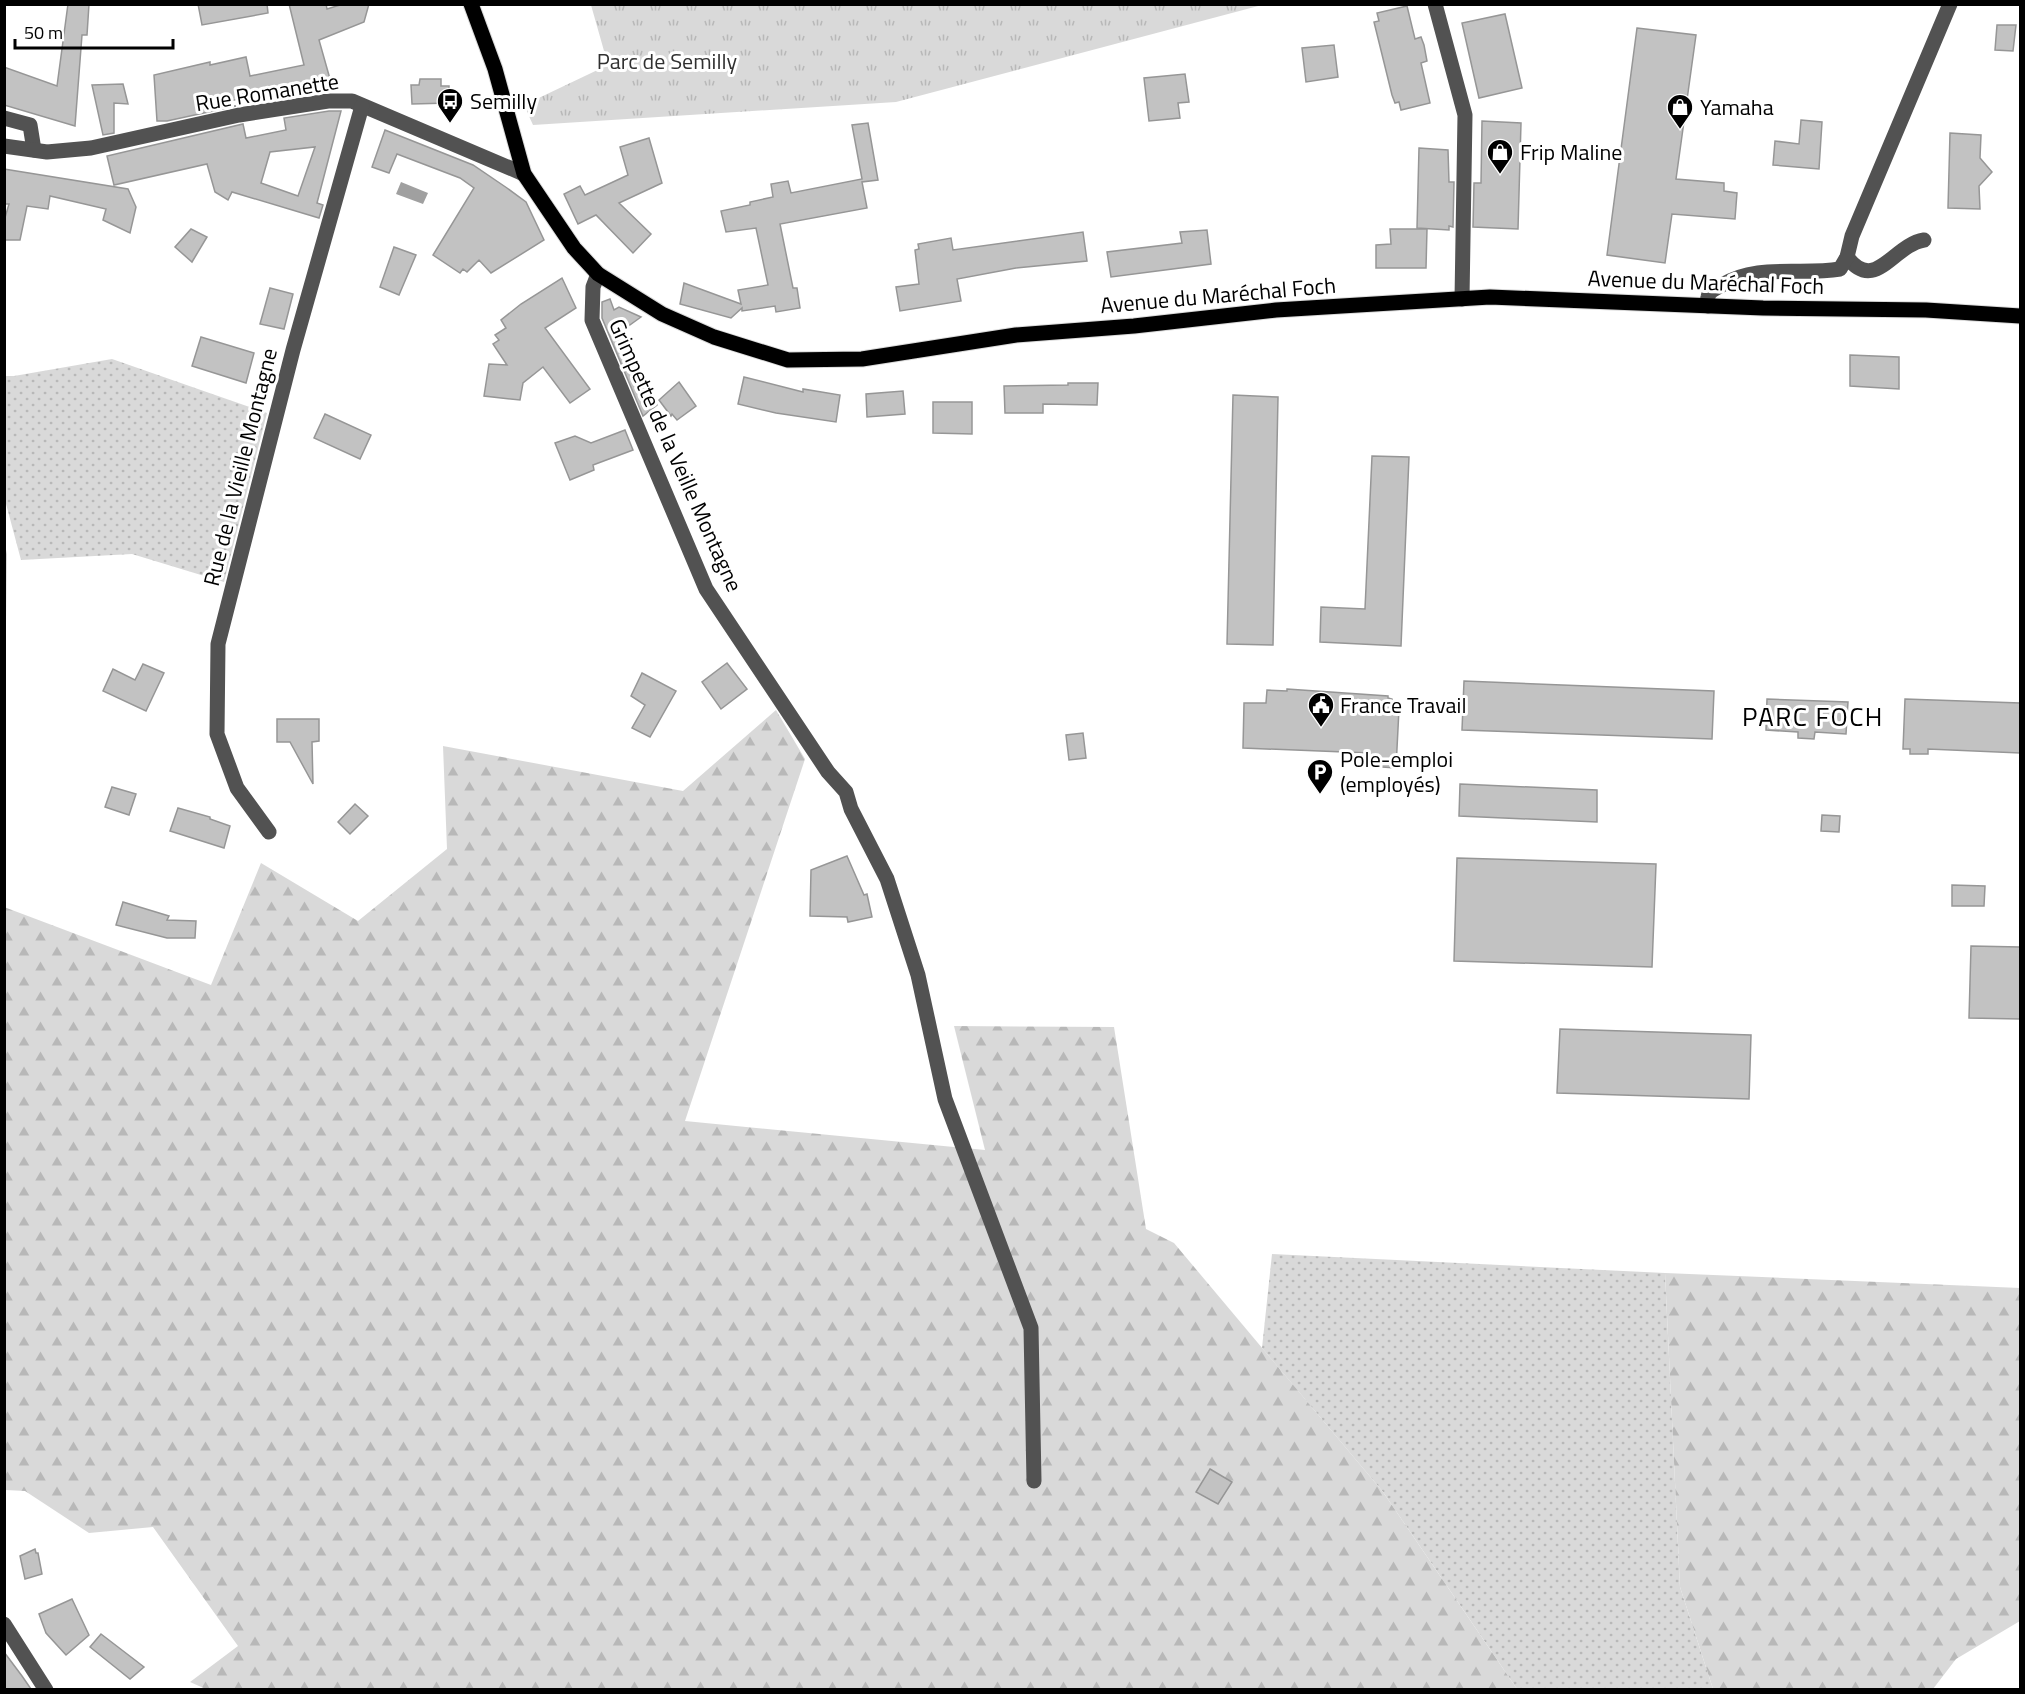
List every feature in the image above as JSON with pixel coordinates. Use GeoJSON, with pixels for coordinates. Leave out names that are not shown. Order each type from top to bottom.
{"type":"FeatureCollection","features":[{"type":"Feature","properties":{"kind":"main road","name":"Avenue du Maréchal Foch"},"geometry":{"type":"LineString","coordinates":[[471,4],[498,80],[524,174],[574,248],[598,274],[663,314],[714,337],[788,360],[862,359],[1016,335],[1134,326],[1276,310],[1490,297],[1708,306],[1926,310],[2020,316]]}},
{"type":"Feature","properties":{"kind":"main road"},"geometry":{"type":"LineString","coordinates":[[1988,314],[2020,328]]}},
{"type":"Feature","properties":{"kind":"street"},"geometry":{"type":"LineString","coordinates":[[1435,4],[1465,115],[1462,299]]}},
{"type":"Feature","properties":{"kind":"street"},"geometry":{"type":"LineString","coordinates":[[1708,306],[1711,291],[1735,277],[1765,271],[1840,269],[1847,257],[1852,236],[1950,4]]}},
{"type":"Feature","properties":{"kind":"street","name":"Rue Romanette"},"geometry":{"type":"LineString","coordinates":[[4,146],[48,152],[91,148],[239,115],[328,101],[352,101],[524,174]]}},
{"type":"Feature","properties":{"kind":"street","name":"Rue de la Vieille Montagne"},"geometry":{"type":"LineString","coordinates":[[269,832],[237,788],[217,734],[218,644],[293,350],[362,106]]}},
{"type":"Feature","properties":{"kind":"street"},"geometry":{"type":"LineString","coordinates":[[4,118],[30,125],[34,150]]}},
{"type":"Feature","properties":{"kind":"street"},"geometry":{"type":"LineString","coordinates":[[1847,257],[1854,267],[1862,272],[1872,272],[1914,241],[1923,240]]}},
{"type":"Feature","properties":{"kind":"street","name":"Grimpette de la Veille Montagne"},"geometry":{"type":"LineString","coordinates":[[598,274],[593,286],[592,320],[706,589],[828,772],[846,792],[851,809],[887,879],[918,975],[945,1099],[1032,1328],[1034,1481]]}},
{"type":"Feature","properties":{"kind":"street"},"geometry":{"type":"LineString","coordinates":[[4,1624],[46,1689]]}},
{"type":"Feature","properties":{"kind":"green space","name":"Parc de Semilly"},"geometry":{"type":"Polygon","coordinates":[[[591,4],[1262,5],[896,102],[533,125],[524,105],[608,65],[591,4]]]}},
{"type":"Feature","properties":{"kind":"green space"},"geometry":{"type":"Polygon","coordinates":[[[112,359],[267,413],[224,582],[132,554],[21,560],[5,500],[5,376],[112,359]]]}},
{"type":"Feature","properties":{"kind":"green space"},"geometry":{"type":"Polygon","coordinates":[[[5,545],[7,554],[6,622],[4,622],[5,545]]]}},
{"type":"Feature","properties":{"kind":"green space"},"geometry":{"type":"Polygon","coordinates":[[[776,710],[805,759],[685,1121],[985,1150],[954,1026],[1114,1027],[1146,1229],[1174,1243],[1383,1492],[1517,1689],[208,1690],[190,1682],[238,1646],[153,1527],[89,1533],[25,1491],[5,1490],[4,907],[211,985],[261,863],[358,921],[447,849],[443,746],[683,791],[776,710]]]}},
{"type":"Feature","properties":{"kind":"green space"},"geometry":{"type":"Polygon","coordinates":[[[1272,1254],[1665,1273],[1680,1587],[1713,1689],[1517,1689],[1383,1492],[1262,1348],[1272,1254]]]}},
{"type":"Feature","properties":{"kind":"green space"},"geometry":{"type":"Polygon","coordinates":[[[1665,1273],[2020,1288],[2020,1621],[1956,1659],[1933,1689],[1713,1689],[1680,1587],[1665,1273]]]}},
{"type":"Feature","properties":{"kind":"shaded area"},"geometry":{"type":"Polygon","coordinates":[[[401,182],[428,193],[423,204],[396,194],[401,182]]]}},
{"type":"Feature","properties":{"kind":"building"},"geometry":{"type":"Polygon","coordinates":[[[68,4],[89,4],[87,35],[82,35],[75,126],[4,105],[4,67],[57,86],[68,4]]]}},
{"type":"Feature","properties":{"kind":"building"},"geometry":{"type":"Polygon","coordinates":[[[198,4],[267,4],[268,13],[202,25],[198,4]]]}},
{"type":"Feature","properties":{"kind":"building"},"geometry":{"type":"Polygon","coordinates":[[[289,4],[326,4],[327,9],[343,4],[369,4],[364,22],[319,40],[330,79],[216,104],[236,106],[167,121],[157,121],[154,75],[210,62],[210,65],[246,57],[250,76],[304,65],[289,4]]]}},
{"type":"Feature","properties":{"kind":"building"},"geometry":{"type":"Polygon","coordinates":[[[1407,6],[1415,39],[1421,37],[1424,45],[1427,61],[1421,63],[1430,103],[1401,110],[1399,102],[1395,103],[1392,95],[1374,22],[1379,21],[1377,13],[1407,6]]]}},
{"type":"Feature","properties":{"kind":"building"},"geometry":{"type":"Polygon","coordinates":[[[1505,14],[1522,88],[1479,98],[1462,23],[1505,14]]]}},
{"type":"Feature","properties":{"kind":"building"},"geometry":{"type":"Polygon","coordinates":[[[1997,25],[2016,25],[2013,51],[1995,50],[1997,25]]]}},
{"type":"Feature","properties":{"kind":"building"},"geometry":{"type":"Polygon","coordinates":[[[1637,28],[1696,35],[1676,179],[1724,183],[1724,191],[1737,193],[1735,219],[1672,214],[1665,263],[1607,255],[1637,28]]]}},
{"type":"Feature","properties":{"kind":"building"},"geometry":{"type":"Polygon","coordinates":[[[1334,45],[1338,77],[1306,82],[1302,48],[1334,45]]]}},
{"type":"Feature","properties":{"kind":"building"},"geometry":{"type":"Polygon","coordinates":[[[1185,74],[1189,102],[1178,103],[1180,118],[1149,121],[1144,78],[1185,74]]]}},
{"type":"Feature","properties":{"kind":"building"},"geometry":{"type":"Polygon","coordinates":[[[420,79],[441,79],[441,86],[449,86],[449,103],[412,104],[411,85],[419,85],[420,79]]]}},
{"type":"Feature","properties":{"kind":"building"},"geometry":{"type":"Polygon","coordinates":[[[123,84],[128,104],[114,103],[114,133],[103,135],[92,85],[123,84]]]}},
{"type":"Feature","properties":{"kind":"building"},"geometry":{"type":"Polygon","coordinates":[[[341,111],[317,203],[323,205],[319,218],[232,192],[228,200],[215,192],[207,164],[114,185],[107,156],[243,124],[246,138],[286,130],[284,118],[341,111]],[[315,147],[270,152],[261,183],[298,196],[315,147]]]}},
{"type":"Feature","properties":{"kind":"building"},"geometry":{"type":"Polygon","coordinates":[[[1801,120],[1822,122],[1819,169],[1773,165],[1775,141],[1799,144],[1801,120]]]}},
{"type":"Feature","properties":{"kind":"building","name":"Frip Maline"},"geometry":{"type":"Polygon","coordinates":[[[1482,121],[1521,123],[1518,229],[1473,227],[1474,183],[1481,183],[1482,121]]]}},
{"type":"Feature","properties":{"kind":"building"},"geometry":{"type":"Polygon","coordinates":[[[868,123],[878,180],[862,182],[867,208],[780,224],[793,288],[797,288],[800,308],[776,312],[775,306],[742,311],[742,308],[731,318],[680,304],[684,283],[741,304],[738,290],[768,285],[756,228],[726,232],[721,211],[773,197],[771,184],[788,181],[791,193],[862,179],[852,125],[868,123]]]}},
{"type":"Feature","properties":{"kind":"building"},"geometry":{"type":"Polygon","coordinates":[[[385,130],[473,165],[507,188],[526,202],[544,240],[491,273],[479,260],[467,272],[463,269],[460,273],[433,255],[474,188],[460,178],[397,154],[389,173],[372,167],[385,130]]]}},
{"type":"Feature","properties":{"kind":"building"},"geometry":{"type":"Polygon","coordinates":[[[1950,133],[1981,135],[1980,158],[1992,172],[1979,186],[1980,209],[1948,208],[1950,133]]]}},
{"type":"Feature","properties":{"kind":"building"},"geometry":{"type":"Polygon","coordinates":[[[649,138],[662,183],[619,203],[651,234],[633,253],[596,215],[578,224],[564,194],[580,186],[585,195],[628,175],[620,147],[649,138]]]}},
{"type":"Feature","properties":{"kind":"building"},"geometry":{"type":"Polygon","coordinates":[[[1419,148],[1448,150],[1449,182],[1454,182],[1453,227],[1449,226],[1449,230],[1417,228],[1419,148]]]}},
{"type":"Feature","properties":{"kind":"building"},"geometry":{"type":"Polygon","coordinates":[[[4,169],[128,189],[136,207],[130,233],[103,220],[106,209],[50,196],[48,209],[27,206],[20,240],[4,240],[4,221],[9,204],[4,204],[4,169]]]}},
{"type":"Feature","properties":{"kind":"building"},"geometry":{"type":"Polygon","coordinates":[[[191,229],[207,237],[192,262],[175,247],[191,229]]]}},
{"type":"Feature","properties":{"kind":"building"},"geometry":{"type":"Polygon","coordinates":[[[1390,229],[1427,229],[1426,268],[1376,268],[1376,245],[1391,244],[1390,229]]]}},
{"type":"Feature","properties":{"kind":"building"},"geometry":{"type":"Polygon","coordinates":[[[1207,230],[1211,264],[1111,277],[1107,252],[1182,243],[1180,232],[1207,230]]]}},
{"type":"Feature","properties":{"kind":"building"},"geometry":{"type":"Polygon","coordinates":[[[1083,232],[1087,261],[1016,268],[957,279],[961,301],[900,311],[896,287],[919,284],[915,250],[919,249],[918,244],[951,238],[953,250],[1083,232]]]}},
{"type":"Feature","properties":{"kind":"building"},"geometry":{"type":"Polygon","coordinates":[[[394,247],[416,255],[399,295],[380,287],[394,247]]]}},
{"type":"Feature","properties":{"kind":"building"},"geometry":{"type":"Polygon","coordinates":[[[562,278],[576,308],[545,328],[590,389],[570,403],[543,367],[523,383],[520,400],[484,396],[489,364],[507,365],[493,344],[499,340],[495,335],[506,328],[501,320],[521,304],[562,278]]]}},
{"type":"Feature","properties":{"kind":"building"},"geometry":{"type":"Polygon","coordinates":[[[270,288],[293,294],[284,329],[260,324],[270,288]]]}},
{"type":"Feature","properties":{"kind":"building"},"geometry":{"type":"Polygon","coordinates":[[[610,299],[614,310],[619,307],[641,317],[623,330],[657,405],[643,416],[602,318],[602,302],[610,299]]]}},
{"type":"Feature","properties":{"kind":"building"},"geometry":{"type":"Polygon","coordinates":[[[201,337],[254,353],[246,383],[192,366],[201,337]]]}},
{"type":"Feature","properties":{"kind":"building"},"geometry":{"type":"Polygon","coordinates":[[[1850,355],[1899,357],[1899,389],[1850,386],[1850,355]]]}},
{"type":"Feature","properties":{"kind":"building"},"geometry":{"type":"Polygon","coordinates":[[[744,377],[803,392],[803,389],[840,395],[836,422],[776,413],[738,404],[744,377]]]}},
{"type":"Feature","properties":{"kind":"building"},"geometry":{"type":"Polygon","coordinates":[[[679,382],[696,406],[677,420],[659,400],[679,382]]]}},
{"type":"Feature","properties":{"kind":"building"},"geometry":{"type":"Polygon","coordinates":[[[1068,383],[1098,383],[1097,405],[1043,404],[1043,413],[1005,413],[1004,386],[1068,385],[1068,383]]]}},
{"type":"Feature","properties":{"kind":"building"},"geometry":{"type":"Polygon","coordinates":[[[903,391],[905,414],[867,417],[866,394],[903,391]]]}},
{"type":"Feature","properties":{"kind":"building"},"geometry":{"type":"Polygon","coordinates":[[[1233,395],[1278,397],[1273,645],[1227,644],[1233,395]]]}},
{"type":"Feature","properties":{"kind":"building"},"geometry":{"type":"Polygon","coordinates":[[[933,402],[972,402],[972,434],[933,433],[933,402]]]}},
{"type":"Feature","properties":{"kind":"building"},"geometry":{"type":"Polygon","coordinates":[[[325,414],[371,435],[360,459],[314,438],[325,414]]]}},
{"type":"Feature","properties":{"kind":"building"},"geometry":{"type":"Polygon","coordinates":[[[625,430],[633,450],[593,465],[594,470],[570,480],[555,443],[575,436],[591,443],[625,430]]]}},
{"type":"Feature","properties":{"kind":"building"},"geometry":{"type":"Polygon","coordinates":[[[1372,456],[1409,457],[1401,646],[1320,642],[1321,607],[1365,609],[1372,456]]]}},
{"type":"Feature","properties":{"kind":"building"},"geometry":{"type":"Polygon","coordinates":[[[727,663],[747,689],[721,709],[702,682],[727,663]]]}},
{"type":"Feature","properties":{"kind":"building"},"geometry":{"type":"Polygon","coordinates":[[[143,664],[164,673],[146,711],[103,691],[113,669],[135,680],[143,664]]]}},
{"type":"Feature","properties":{"kind":"building"},"geometry":{"type":"Polygon","coordinates":[[[642,673],[676,691],[650,737],[632,728],[645,705],[631,696],[642,673]]]}},
{"type":"Feature","properties":{"kind":"building"},"geometry":{"type":"Polygon","coordinates":[[[1464,681],[1714,691],[1712,739],[1462,730],[1464,681]]]}},
{"type":"Feature","properties":{"kind":"building","name":"France Travail"},"geometry":{"type":"Polygon","coordinates":[[[1287,689],[1388,696],[1392,699],[1392,709],[1399,709],[1396,768],[1368,766],[1369,753],[1243,748],[1244,703],[1266,703],[1267,690],[1287,691],[1287,689]]]}},
{"type":"Feature","properties":{"kind":"building"},"geometry":{"type":"Polygon","coordinates":[[[1767,699],[1848,702],[1846,734],[1815,732],[1814,739],[1798,738],[1798,732],[1766,730],[1767,699]]]}},
{"type":"Feature","properties":{"kind":"building"},"geometry":{"type":"Polygon","coordinates":[[[1905,699],[2020,703],[2020,753],[1928,749],[1928,754],[1910,754],[1910,749],[1903,749],[1905,699]]]}},
{"type":"Feature","properties":{"kind":"building"},"geometry":{"type":"Polygon","coordinates":[[[277,719],[319,719],[319,741],[312,742],[313,784],[290,742],[277,742],[277,719]]]}},
{"type":"Feature","properties":{"kind":"building"},"geometry":{"type":"Polygon","coordinates":[[[1083,733],[1086,758],[1069,760],[1066,735],[1083,733]]]}},
{"type":"Feature","properties":{"kind":"building"},"geometry":{"type":"Polygon","coordinates":[[[1460,784],[1597,790],[1597,822],[1459,816],[1460,784]]]}},
{"type":"Feature","properties":{"kind":"building"},"geometry":{"type":"Polygon","coordinates":[[[112,787],[136,794],[129,815],[105,807],[112,787]]]}},
{"type":"Feature","properties":{"kind":"building"},"geometry":{"type":"Polygon","coordinates":[[[355,804],[368,816],[350,834],[338,822],[355,804]]]}},
{"type":"Feature","properties":{"kind":"building"},"geometry":{"type":"Polygon","coordinates":[[[178,808],[210,817],[210,819],[230,826],[224,848],[170,831],[178,808]]]}},
{"type":"Feature","properties":{"kind":"building"},"geometry":{"type":"Polygon","coordinates":[[[1822,815],[1840,816],[1839,832],[1821,831],[1822,815]]]}},
{"type":"Feature","properties":{"kind":"building"},"geometry":{"type":"Polygon","coordinates":[[[847,856],[864,895],[867,894],[872,917],[848,922],[847,917],[810,916],[811,870],[847,856]]]}},
{"type":"Feature","properties":{"kind":"building"},"geometry":{"type":"Polygon","coordinates":[[[1457,858],[1656,864],[1652,967],[1454,961],[1457,858]]]}},
{"type":"Feature","properties":{"kind":"building"},"geometry":{"type":"Polygon","coordinates":[[[1952,885],[1985,886],[1984,906],[1952,906],[1952,885]]]}},
{"type":"Feature","properties":{"kind":"building"},"geometry":{"type":"Polygon","coordinates":[[[123,902],[169,916],[167,920],[196,921],[195,938],[167,938],[116,925],[123,902]]]}},
{"type":"Feature","properties":{"kind":"building"},"geometry":{"type":"Polygon","coordinates":[[[1971,946],[2020,947],[2020,1019],[1969,1018],[1971,946]]]}},
{"type":"Feature","properties":{"kind":"building"},"geometry":{"type":"Polygon","coordinates":[[[1560,1029],[1751,1035],[1749,1099],[1557,1093],[1560,1029]]]}},
{"type":"Feature","properties":{"kind":"building"},"geometry":{"type":"Polygon","coordinates":[[[1210,1469],[1232,1482],[1218,1504],[1196,1492],[1210,1469]]]}},
{"type":"Feature","properties":{"kind":"building"},"geometry":{"type":"Polygon","coordinates":[[[35,1549],[38,1553],[42,1574],[25,1579],[20,1556],[35,1549]]]}},
{"type":"Feature","properties":{"kind":"building"},"geometry":{"type":"Polygon","coordinates":[[[72,1599],[89,1635],[66,1655],[46,1633],[39,1614],[72,1599]]]}},
{"type":"Feature","properties":{"kind":"building"},"geometry":{"type":"Polygon","coordinates":[[[101,1634],[144,1667],[130,1679],[90,1647],[101,1634]]]}},
{"type":"Feature","properties":{"kind":"building"},"geometry":{"type":"Polygon","coordinates":[[[4,1652],[22,1676],[31,1689],[4,1689],[4,1652]]]}},
{"type":"Feature","properties":{"kind":"place","name":"Semilly"},"geometry":{"type":"Point","coordinates":[450,124]}},
{"type":"Feature","properties":{"kind":"place","name":"Yamaha"},"geometry":{"type":"Point","coordinates":[1680,130]}},
{"type":"Feature","properties":{"kind":"place","name":"Frip Maline"},"geometry":{"type":"Point","coordinates":[1500,175]}},
{"type":"Feature","properties":{"kind":"place","name":"France Travail"},"geometry":{"type":"Point","coordinates":[1321,728]}},
{"type":"Feature","properties":{"kind":"place","name":"Pole-emploi (employés)"},"geometry":{"type":"Point","coordinates":[1320,795]}},
{"type":"Feature","properties":{"kind":"district","name":"PARC FOCH"},"geometry":{"type":"Point","coordinates":[1813,717]}}]}
